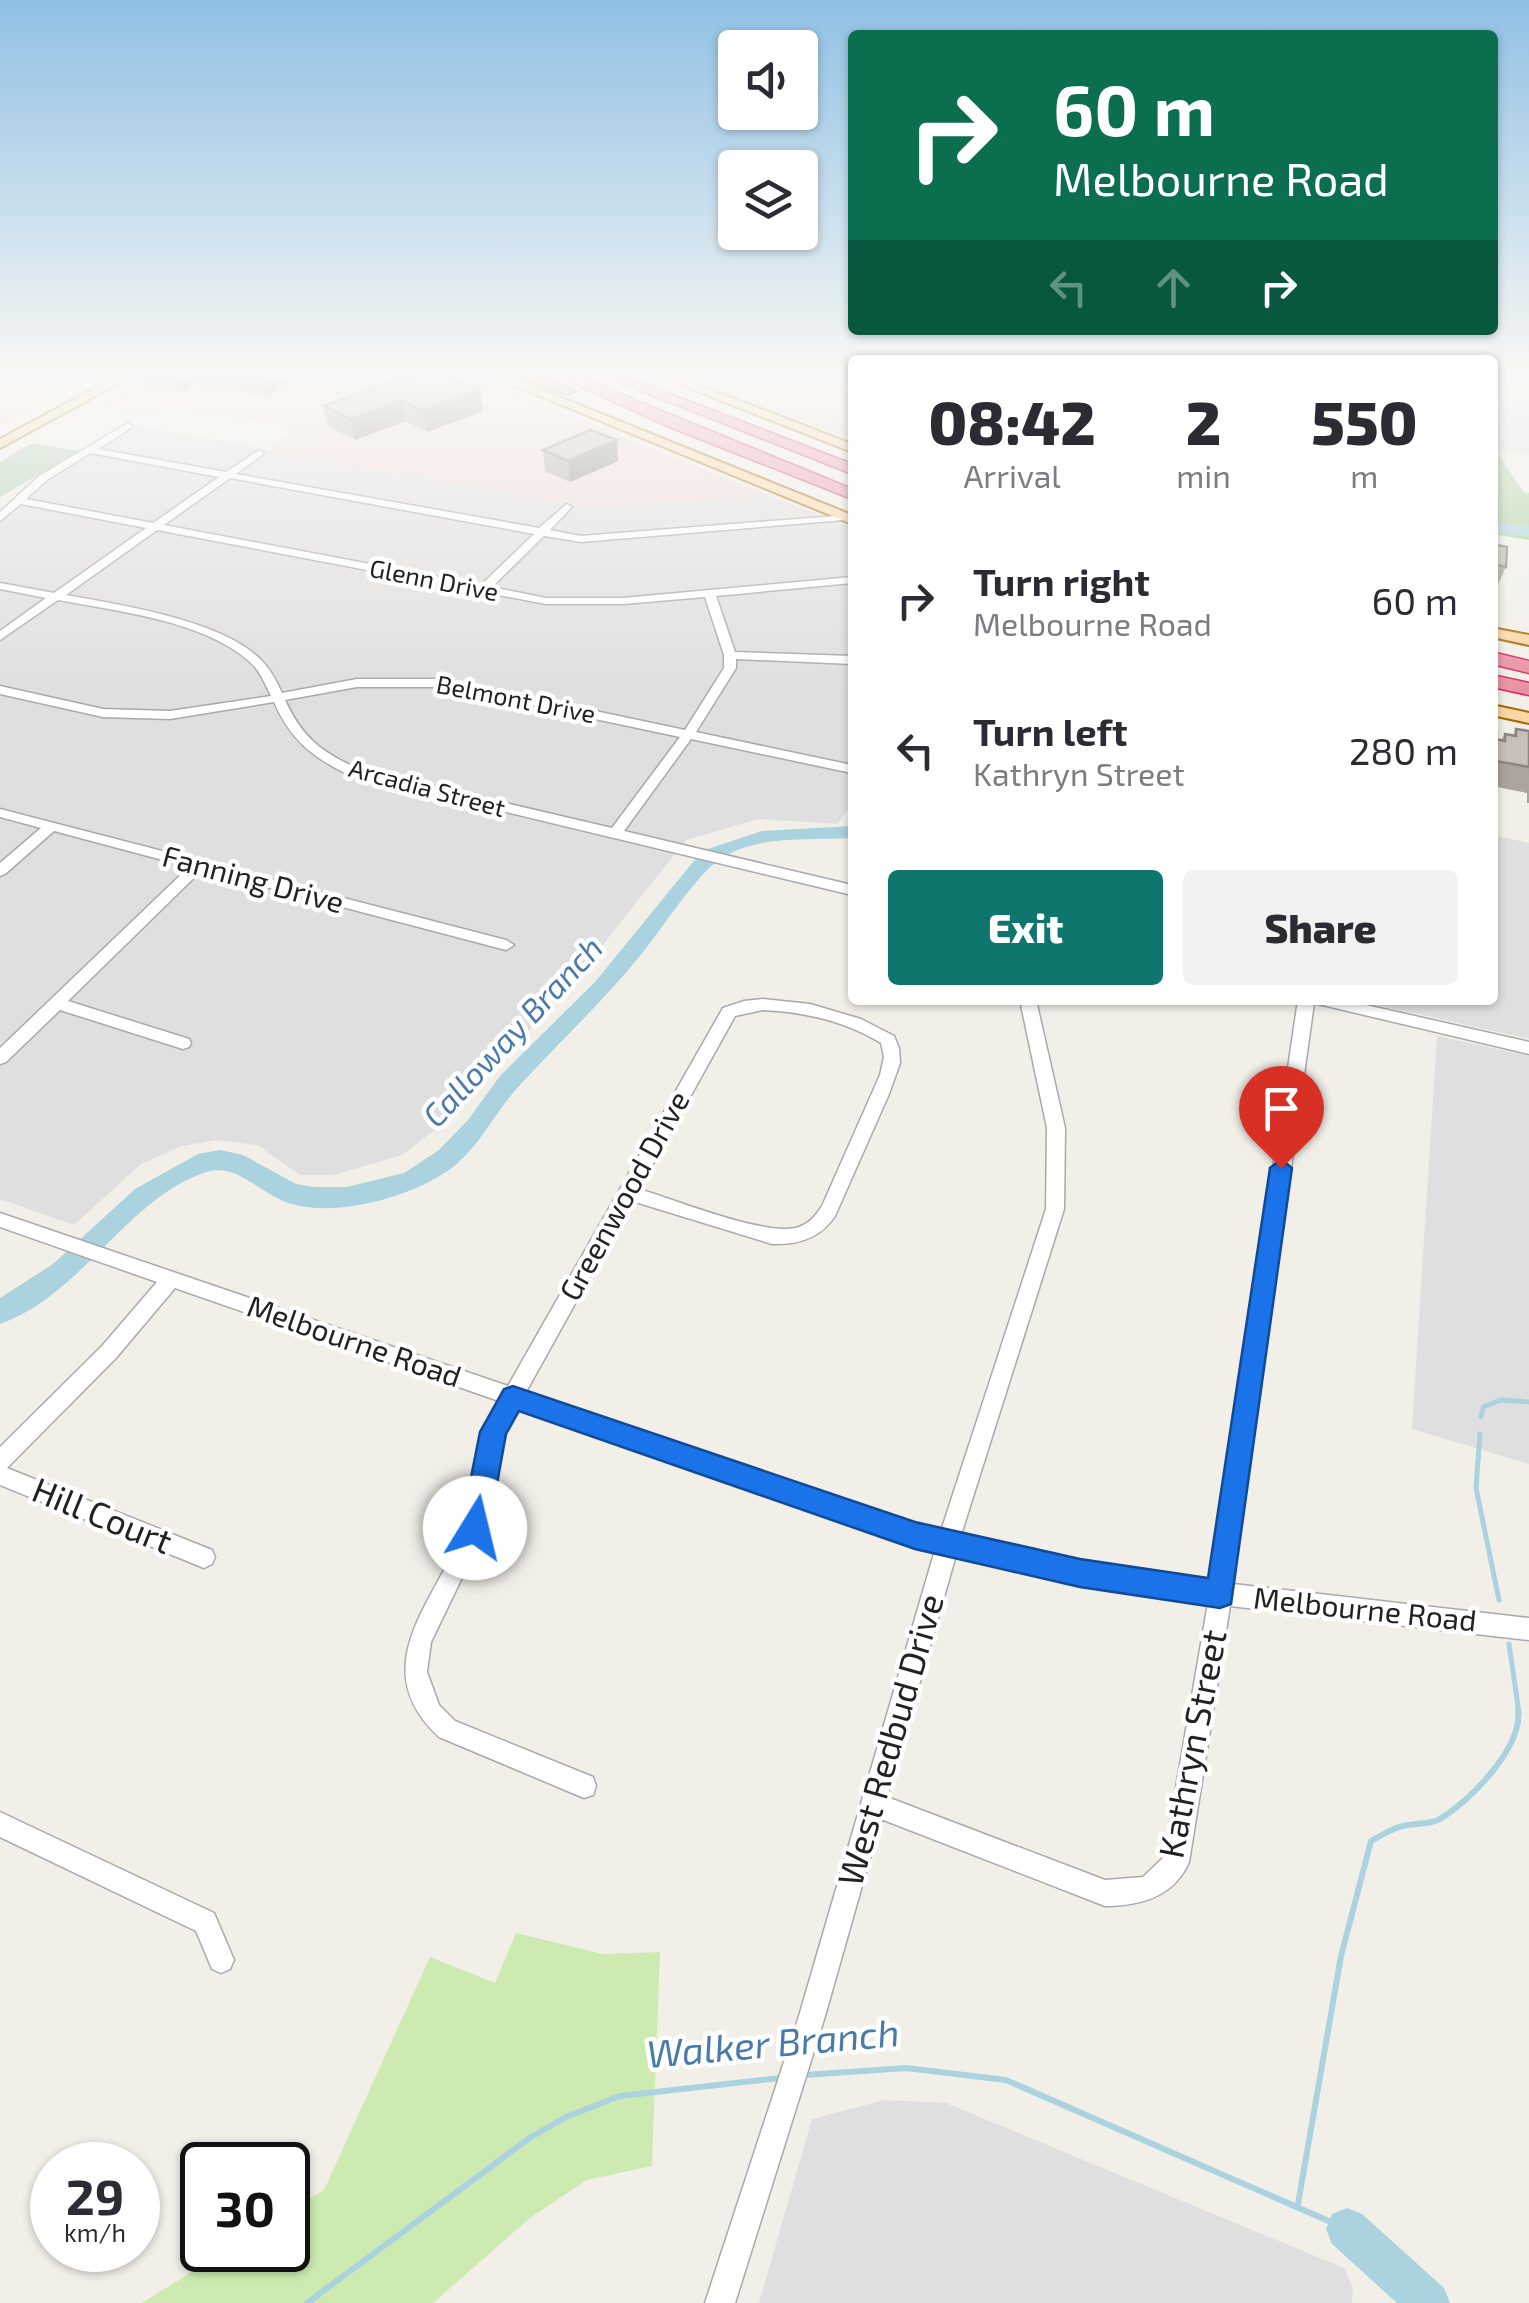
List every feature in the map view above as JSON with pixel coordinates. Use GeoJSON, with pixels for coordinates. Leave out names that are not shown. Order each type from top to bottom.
{"type":"FeatureCollection","features":[{"type":"Feature","properties":{"kind":"highway"},"geometry":{"type":"LineString","coordinates":[[813,478],[848,492]]}},
{"type":"Feature","properties":{"kind":"highway"},"geometry":{"type":"LineString","coordinates":[[1498,682],[1529,689]]}},
{"type":"Feature","properties":{"kind":"main road"},"geometry":{"type":"LineString","coordinates":[[750,478],[848,518]]}},
{"type":"Feature","properties":{"kind":"main road"},"geometry":{"type":"LineString","coordinates":[[1498,633],[1529,640]]}},
{"type":"Feature","properties":{"kind":"main road"},"geometry":{"type":"LineString","coordinates":[[1498,711],[1529,718]]}},
{"type":"Feature","properties":{"kind":"street"},"geometry":{"type":"LineString","coordinates":[[0,518],[44,478]]}},
{"type":"Feature","properties":{"kind":"street"},"geometry":{"type":"LineString","coordinates":[[0,636],[223,478]]}},
{"type":"Feature","properties":{"kind":"street"},"geometry":{"type":"LineString","coordinates":[[240,478],[542,533],[598,539],[848,518]]}},
{"type":"Feature","properties":{"kind":"street","name":"Glenn Drive"},"geometry":{"type":"LineString","coordinates":[[20,501],[564,602],[710,594],[848,580]]}},
{"type":"Feature","properties":{"kind":"street"},"geometry":{"type":"LineString","coordinates":[[483,590],[567,507]]}},
{"type":"Feature","properties":{"kind":"street","name":"Arcadia Street"},"geometry":{"type":"LineString","coordinates":[[0,586],[216,636],[253,657],[294,730],[304,740],[352,771],[848,889]]}},
{"type":"Feature","properties":{"kind":"street"},"geometry":{"type":"LineString","coordinates":[[615,834],[689,733],[730,668],[730,655],[710,594]]}},
{"type":"Feature","properties":{"kind":"street"},"geometry":{"type":"LineString","coordinates":[[730,655],[848,660]]}},
{"type":"Feature","properties":{"kind":"street","name":"Belmont Drive"},"geometry":{"type":"LineString","coordinates":[[0,690],[76,708],[130,715],[209,711],[357,683],[444,683],[848,768]]}},
{"type":"Feature","properties":{"kind":"street","name":"Fanning Drive"},"geometry":{"type":"LineString","coordinates":[[0,813],[506,945]]}},
{"type":"Feature","properties":{"kind":"street"},"geometry":{"type":"LineString","coordinates":[[0,871],[52,826]]}},
{"type":"Feature","properties":{"kind":"street"},"geometry":{"type":"LineString","coordinates":[[0,1058],[198,866]]}},
{"type":"Feature","properties":{"kind":"street"},"geometry":{"type":"LineString","coordinates":[[56,1004],[183,1043]]}},
{"type":"Feature","properties":{"kind":"street","name":"Greenwood Drive"},"geometry":{"type":"LineString","coordinates":[[584,1786],[448,1729],[430,1712],[415,1672],[420,1642],[475,1528],[493,1432],[626,1192],[729,1012],[747,1004],[778,1004],[879,1033],[892,1049],[891,1067],[827,1215],[816,1227],[798,1236],[775,1237],[626,1192]]}},
{"type":"Feature","properties":{"kind":"street","name":"West Redbud Drive"},"geometry":{"type":"LineString","coordinates":[[720,2303],[812,2016],[948,1542],[1056,1209],[1056,1128],[1029,1005]]}},
{"type":"Feature","properties":{"kind":"street","name":"Kathryn Street"},"geometry":{"type":"LineString","coordinates":[[872,1804],[1105,1893],[1139,1894],[1164,1881],[1176,1862],[1220,1594],[1305,1005]]}},
{"type":"Feature","properties":{"kind":"street"},"geometry":{"type":"LineString","coordinates":[[1342,1005],[1529,1048]]}},
{"type":"Feature","properties":{"kind":"street","name":"Melbourne Road"},"geometry":{"type":"LineString","coordinates":[[0,1220],[915,1535],[1080,1573],[1220,1594],[1529,1628]]}},
{"type":"Feature","properties":{"kind":"street"},"geometry":{"type":"LineString","coordinates":[[0,1461],[109,1352],[170,1278]]}},
{"type":"Feature","properties":{"kind":"street","name":"Hill Court"},"geometry":{"type":"LineString","coordinates":[[0,1475],[204,1557]]}},
{"type":"Feature","properties":{"kind":"street"},"geometry":{"type":"LineString","coordinates":[[0,1824],[205,1922],[221,1960]]}},
{"type":"Feature","properties":{"kind":"shaded area"},"geometry":{"type":"Polygon","coordinates":[[[431,478],[726,478],[765,494],[594,507],[431,478]]]}},
{"type":"Feature","properties":{"kind":"shaded area"},"geometry":{"type":"Polygon","coordinates":[[[433,478],[594,507],[765,494],[848,525],[848,809],[838,824],[758,819],[686,840],[582,971],[452,1117],[402,1155],[334,1175],[300,1175],[257,1145],[217,1140],[182,1146],[141,1164],[74,1225],[0,1199],[0,522],[18,511],[47,479],[433,478]]]}},
{"type":"Feature","properties":{"kind":"shaded area"},"geometry":{"type":"Polygon","coordinates":[[[1498,836],[1529,843],[1529,1039],[1377,1005],[1498,1005],[1498,836]]]}},
{"type":"Feature","properties":{"kind":"shaded area"},"geometry":{"type":"Polygon","coordinates":[[[1437,1036],[1529,1056],[1529,1464],[1412,1429],[1437,1036]]]}},
{"type":"Feature","properties":{"kind":"shaded area"},"geometry":{"type":"Polygon","coordinates":[[[884,2100],[946,2103],[1344,2268],[1353,2288],[1352,2303],[759,2303],[812,2119],[884,2100]]]}},
{"type":"Feature","properties":{"kind":"green space"},"geometry":{"type":"Polygon","coordinates":[[[0,478],[32,478],[0,497],[0,478]]]}},
{"type":"Feature","properties":{"kind":"green space"},"geometry":{"type":"Polygon","coordinates":[[[1498,478],[1514,478],[1524,493],[1529,493],[1529,540],[1498,535],[1498,478]]]}},
{"type":"Feature","properties":{"kind":"green space"},"geometry":{"type":"Polygon","coordinates":[[[516,1933],[603,1954],[660,1952],[652,2166],[587,2180],[530,2218],[433,2303],[142,2303],[192,2272],[310,2272],[310,2199],[324,2190],[430,1957],[495,1983],[516,1933]]]}},
{"type":"Feature","properties":{"kind":"building"},"geometry":{"type":"Polygon","coordinates":[[[1498,545],[1507,547],[1506,567],[1498,565],[1498,545]]]}},
{"type":"Feature","properties":{"kind":"building"},"geometry":{"type":"Polygon","coordinates":[[[1516,729],[1529,731],[1529,767],[1498,761],[1498,739],[1505,741],[1505,734],[1516,736],[1516,729]]]}},
{"type":"Feature","properties":{"kind":"waterway"},"geometry":{"type":"LineString","coordinates":[[1498,528],[1529,531]]}},
{"type":"Feature","properties":{"kind":"waterway","name":"Calloway Branch"},"geometry":{"type":"LineString","coordinates":[[0,1312],[63,1272],[144,1196],[198,1164],[220,1160],[243,1165],[290,1193],[315,1197],[347,1197],[411,1181],[448,1157],[477,1127],[508,1082],[603,987],[709,856],[762,837],[848,832]]}},
{"type":"Feature","properties":{"kind":"waterway"},"geometry":{"type":"LineString","coordinates":[[1481,1417],[1483,1407],[1501,1400],[1529,1402]]}},
{"type":"Feature","properties":{"kind":"waterway"},"geometry":{"type":"LineString","coordinates":[[1480,1434],[1476,1488],[1499,1600]]}},
{"type":"Feature","properties":{"kind":"waterway"},"geometry":{"type":"LineString","coordinates":[[1509,1644],[1519,1713]]}},
{"type":"Feature","properties":{"kind":"waterway"},"geometry":{"type":"LineString","coordinates":[[1298,2204],[1341,1956],[1371,1841],[1399,1827],[1438,1820],[1464,1801],[1503,1757],[1517,1725],[1518,1710]]}},
{"type":"Feature","properties":{"kind":"waterway","name":"Walker Branch"},"geometry":{"type":"LineString","coordinates":[[805,2075],[906,2068],[1006,2080],[1347,2229]]}},
{"type":"Feature","properties":{"kind":"waterway","name":"Walker Branch"},"geometry":{"type":"LineString","coordinates":[[307,2303],[531,2137],[566,2117],[620,2096],[780,2078]]}},
{"type":"Feature","properties":{"kind":"waterway","name":"Walker Branch"},"geometry":{"type":"LineString","coordinates":[[1347,2229],[1429,2303]]}},
{"type":"Feature","properties":{"kind":"route"},"geometry":{"type":"LineString","coordinates":[[475,1528],[493,1432],[513,1398],[915,1535],[1080,1573],[1220,1594],[1281,1168]]}}]}
